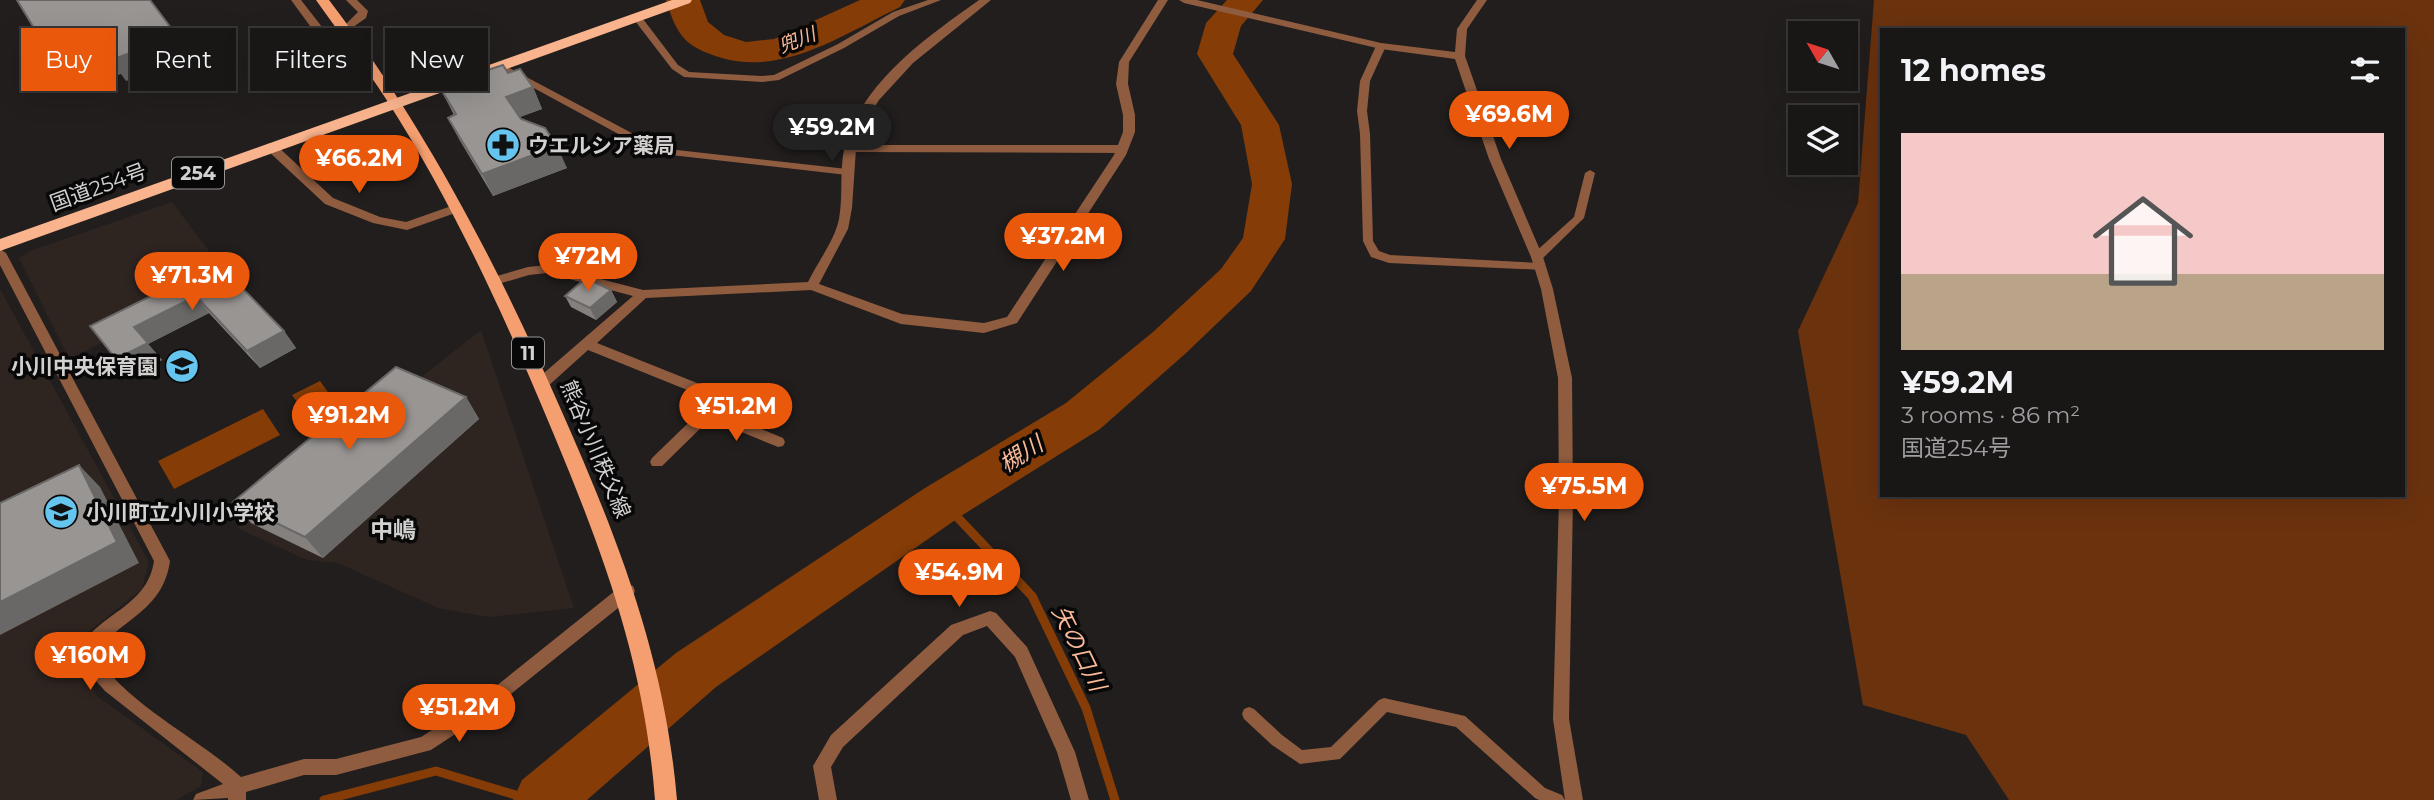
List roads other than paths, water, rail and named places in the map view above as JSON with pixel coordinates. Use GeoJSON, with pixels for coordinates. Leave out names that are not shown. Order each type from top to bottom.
{"type":"FeatureCollection","features":[{"type":"Feature","properties":{"kind":"highway","name":"国道254号"},"geometry":{"type":"LineString","coordinates":[[0,245],[685,0]]}},
{"type":"Feature","properties":{"kind":"main road","name":"熊谷小川秩父線"},"geometry":{"type":"LineString","coordinates":[[322,0],[345,28]]}},
{"type":"Feature","properties":{"kind":"main road","name":"熊谷小川秩父線"},"geometry":{"type":"LineString","coordinates":[[371,65],[397,103],[495,281],[542,383],[627,591],[660,731],[666,800]]}},
{"type":"Feature","properties":{"kind":"street"},"geometry":{"type":"LineString","coordinates":[[296,0],[317,28]]}},
{"type":"Feature","properties":{"kind":"street"},"geometry":{"type":"LineString","coordinates":[[347,28],[362,16],[363,11],[351,0]]}},
{"type":"Feature","properties":{"kind":"street"},"geometry":{"type":"LineString","coordinates":[[811,286],[843,228],[847,172],[853,137],[873,103],[925,46],[986,0]]}},
{"type":"Feature","properties":{"kind":"street"},"geometry":{"type":"LineString","coordinates":[[495,281],[528,271],[547,269],[643,294],[811,286],[901,319],[984,328],[1012,320],[1122,149],[1129,132],[1129,115],[1122,84],[1124,62],[1163,0]]}},
{"type":"Feature","properties":{"kind":"street"},"geometry":{"type":"LineString","coordinates":[[1184,0],[1381,46],[1460,56]]}},
{"type":"Feature","properties":{"kind":"street"},"geometry":{"type":"LineString","coordinates":[[1482,0],[1462,29],[1460,56],[1495,159],[1539,262],[1564,378],[1567,486],[1561,719],[1573,800]]}},
{"type":"Feature","properties":{"kind":"street"},"geometry":{"type":"LineString","coordinates":[[271,147],[330,201],[377,220],[407,226],[457,208]]}},
{"type":"Feature","properties":{"kind":"street"},"geometry":{"type":"LineString","coordinates":[[851,149],[1122,149]]}},
{"type":"Feature","properties":{"kind":"street"},"geometry":{"type":"LineString","coordinates":[[0,253],[162,561],[158,582],[143,600],[96,636],[86,652],[90,662],[108,685],[218,765],[238,793]]}},
{"type":"Feature","properties":{"kind":"street"},"geometry":{"type":"LineString","coordinates":[[542,383],[643,294]]}},
{"type":"Feature","properties":{"kind":"street"},"geometry":{"type":"LineString","coordinates":[[587,344],[722,399],[657,462]]}},
{"type":"Feature","properties":{"kind":"street"},"geometry":{"type":"LineString","coordinates":[[708,412],[778,442]]}},
{"type":"Feature","properties":{"kind":"street"},"geometry":{"type":"LineString","coordinates":[[202,800],[238,793],[304,767],[336,767],[425,744],[481,708],[627,591]]}},
{"type":"Feature","properties":{"kind":"street"},"geometry":{"type":"LineString","coordinates":[[828,800],[822,766],[837,741],[957,630],[990,618],[1021,652],[1066,752],[1080,800]]}},
{"type":"Feature","properties":{"kind":"lane"},"geometry":{"type":"LineString","coordinates":[[643,14],[675,67],[687,75],[762,79],[776,78],[841,46],[896,14],[937,0]]}},
{"type":"Feature","properties":{"kind":"lane"},"geometry":{"type":"LineString","coordinates":[[1381,46],[1365,81],[1362,111],[1365,134],[1367,241],[1375,254],[1390,259],[1539,262],[1579,218],[1590,173]]}},
{"type":"Feature","properties":{"kind":"lane"},"geometry":{"type":"LineString","coordinates":[[500,66],[639,141],[666,152],[847,172]]}},
{"type":"Feature","properties":{"kind":"lane"},"geometry":{"type":"LineString","coordinates":[[1250,714],[1277,740],[1300,757],[1335,754],[1384,705],[1460,721],[1540,793],[1557,800]]}},
{"type":"Feature","properties":{"kind":"waterway","name":"兜川"},"geometry":{"type":"LineString","coordinates":[[683,0],[692,27],[711,43],[745,53],[782,49],[888,0]]}},
{"type":"Feature","properties":{"kind":"waterway","name":"槻川"},"geometry":{"type":"LineString","coordinates":[[543,800],[696,670],[943,502],[1083,416],[1169,343],[1236,280],[1264,239],[1272,184],[1260,125],[1215,54],[1224,23],[1246,0]]}},
{"type":"Feature","properties":{"kind":"waterway","name":"矢の口川"},"geometry":{"type":"LineString","coordinates":[[943,502],[1032,596],[1086,708],[1115,800]]}},
{"type":"Feature","properties":{"kind":"waterway"},"geometry":{"type":"LineString","coordinates":[[324,800],[436,771],[532,800]]}},
{"type":"Feature","properties":{"kind":"place","name":"ウエルシア薬局"},"geometry":{"type":"Point","coordinates":[503,145]}},
{"type":"Feature","properties":{"kind":"place","name":"小川中央保育園"},"geometry":{"type":"Point","coordinates":[182,366]}},
{"type":"Feature","properties":{"kind":"place","name":"小川町立小川小学校"},"geometry":{"type":"Point","coordinates":[61,512]}},
{"type":"Feature","properties":{"kind":"district","name":"中嶋"},"geometry":{"type":"Point","coordinates":[393,530]}}]}
